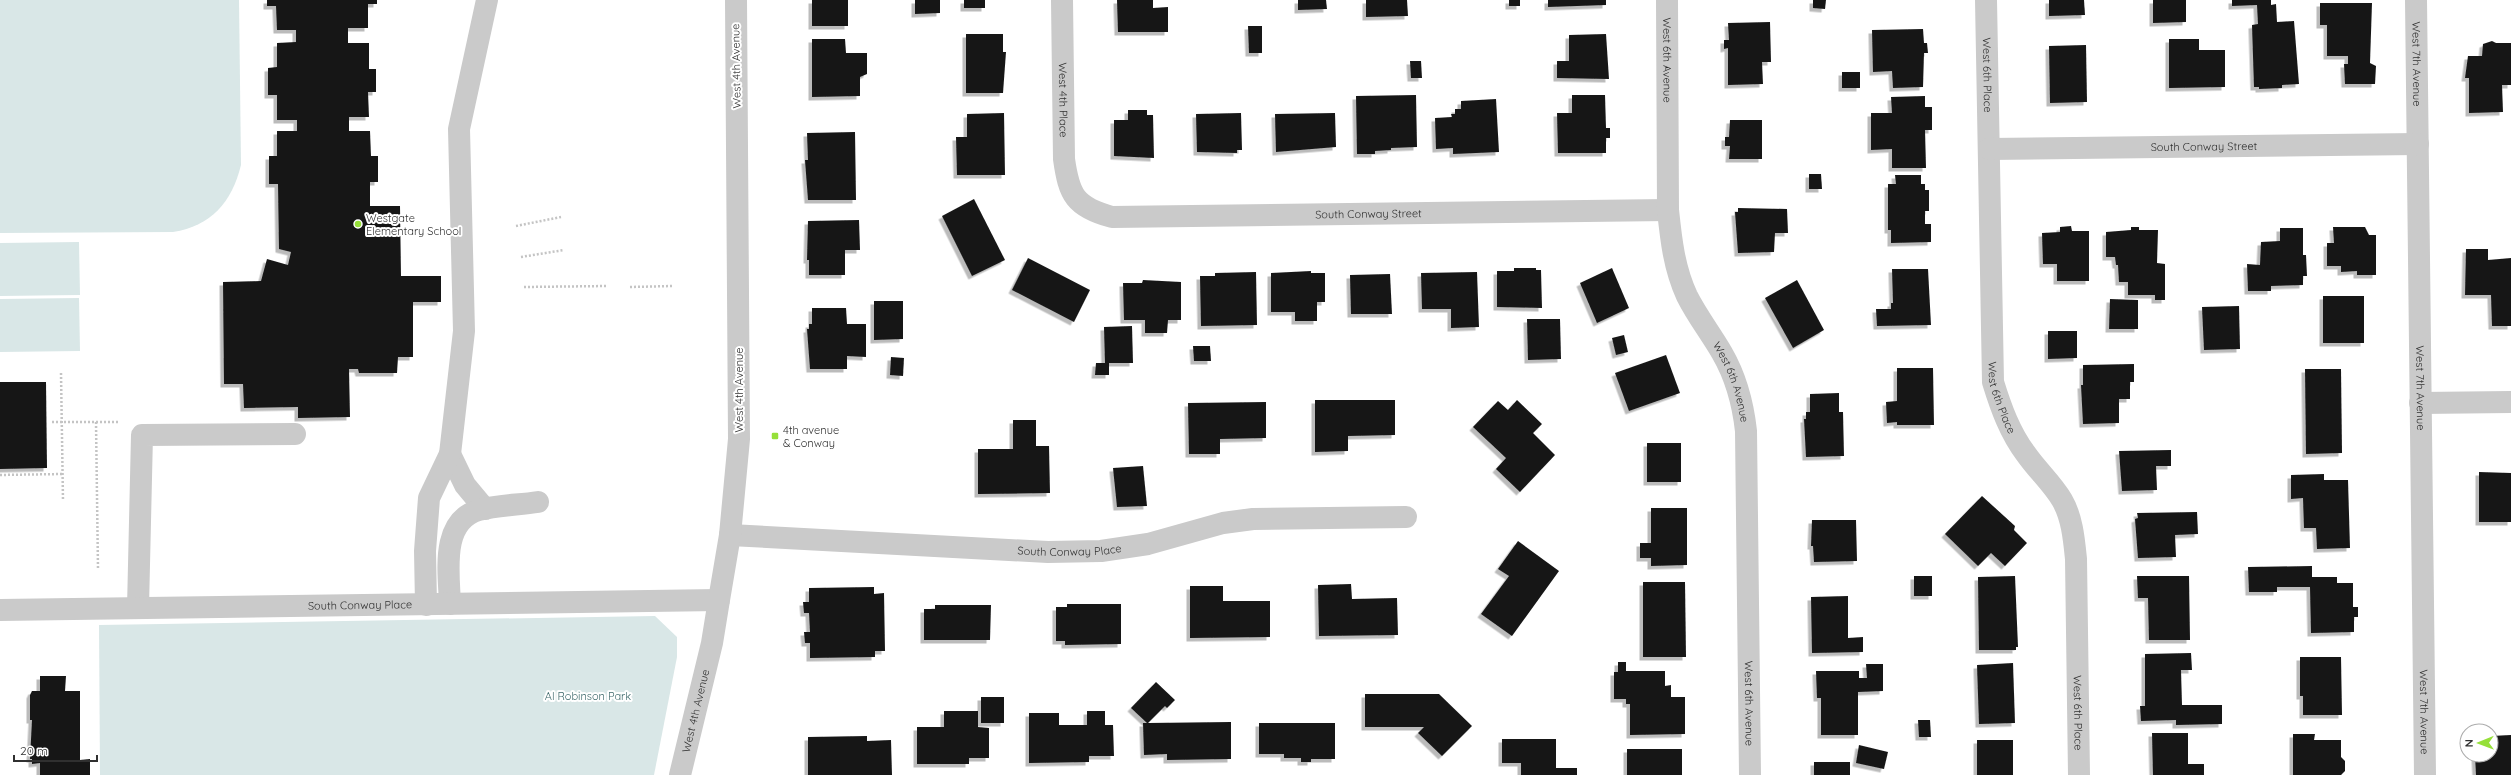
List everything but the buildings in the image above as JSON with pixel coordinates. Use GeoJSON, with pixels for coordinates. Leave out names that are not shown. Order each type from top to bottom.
{"type":"FeatureCollection","features":[{"type":"Feature","properties":{"kind":"street"},"geometry":{"type":"LineString","coordinates":[[426,605],[425,551],[429,498],[450,454],[464,331],[459,129],[487,0]]}},
{"type":"Feature","properties":{"kind":"street","name":"West 4th Avenue"},"geometry":{"type":"LineString","coordinates":[[680,775],[712,643],[730,535],[739,439],[740,384],[736,0]]}},
{"type":"Feature","properties":{"kind":"street","name":"West 4th Place"},"geometry":{"type":"LineString","coordinates":[[1062,0],[1064,159],[1067,180],[1074,198]]}},
{"type":"Feature","properties":{"kind":"street","name":"West 6th Avenue"},"geometry":{"type":"LineString","coordinates":[[1667,0],[1668,210],[1677,271],[1687,296],[1723,355],[1743,406],[1746,431],[1750,775]]}},
{"type":"Feature","properties":{"kind":"street","name":"West 6th Place"},"geometry":{"type":"LineString","coordinates":[[1986,0],[1994,382],[2001,410],[2011,429],[2026,454],[2063,500],[2072,528],[2076,559],[2079,775]]}},
{"type":"Feature","properties":{"kind":"street","name":"West 7th Avenue"},"geometry":{"type":"LineString","coordinates":[[2416,0],[2425,775]]}},
{"type":"Feature","properties":{"kind":"street","name":"South Conway Street"},"geometry":{"type":"LineString","coordinates":[[1989,149],[2418,144]]}},
{"type":"Feature","properties":{"kind":"street","name":"South Conway Street"},"geometry":{"type":"LineString","coordinates":[[1074,198],[1092,212],[1112,217],[1668,210]]}},
{"type":"Feature","properties":{"kind":"street"},"geometry":{"type":"LineString","coordinates":[[2420,403],[2511,402]]}},
{"type":"Feature","properties":{"kind":"street"},"geometry":{"type":"LineString","coordinates":[[138,608],[142,435],[295,434]]}},
{"type":"Feature","properties":{"kind":"street"},"geometry":{"type":"LineString","coordinates":[[450,454],[465,485],[485,509]]}},
{"type":"Feature","properties":{"kind":"street"},"geometry":{"type":"LineString","coordinates":[[450,604],[449,547],[458,522],[479,510],[538,502]]}},
{"type":"Feature","properties":{"kind":"street","name":"South Conway Place"},"geometry":{"type":"LineString","coordinates":[[730,535],[1048,552],[1101,551],[1148,544],[1222,523],[1253,519],[1406,517]]}},
{"type":"Feature","properties":{"kind":"street","name":"South Conway Place"},"geometry":{"type":"LineString","coordinates":[[0,610],[719,600]]}},
{"type":"Feature","properties":{"kind":"path"},"geometry":{"type":"LineString","coordinates":[[516,226],[560,217]]}},
{"type":"Feature","properties":{"kind":"path"},"geometry":{"type":"LineString","coordinates":[[521,257],[564,250]]}},
{"type":"Feature","properties":{"kind":"path"},"geometry":{"type":"LineString","coordinates":[[524,287],[608,286]]}},
{"type":"Feature","properties":{"kind":"path"},"geometry":{"type":"LineString","coordinates":[[630,287],[673,286]]}},
{"type":"Feature","properties":{"kind":"path"},"geometry":{"type":"LineString","coordinates":[[61,373],[62,501]]}},
{"type":"Feature","properties":{"kind":"path"},"geometry":{"type":"LineString","coordinates":[[52,422],[123,422]]}},
{"type":"Feature","properties":{"kind":"path"},"geometry":{"type":"LineString","coordinates":[[96,422],[98,569]]}},
{"type":"Feature","properties":{"kind":"path"},"geometry":{"type":"LineString","coordinates":[[0,475],[62,474]]}},
{"type":"Feature","properties":{"kind":"green space"},"geometry":{"type":"Polygon","coordinates":[[[0,0],[239,0],[241,165],[232,190],[226,201],[218,210],[209,218],[198,224],[173,232],[0,233],[0,0]]]}},
{"type":"Feature","properties":{"kind":"green space"},"geometry":{"type":"Polygon","coordinates":[[[79,242],[80,295],[0,296],[0,243],[79,242]]]}},
{"type":"Feature","properties":{"kind":"green space"},"geometry":{"type":"Polygon","coordinates":[[[79,298],[80,351],[0,352],[0,299],[79,298]]]}},
{"type":"Feature","properties":{"kind":"green space","name":"Al Robinson Park"},"geometry":{"type":"Polygon","coordinates":[[[655,616],[677,637],[677,657],[654,775],[100,775],[99,625],[655,616]]]}},
{"type":"Feature","properties":{"kind":"place","name":"Westgate Elementary School"},"geometry":{"type":"Point","coordinates":[358,224]}},
{"type":"Feature","properties":{"kind":"place","name":"4th avenue & Conway"},"geometry":{"type":"Point","coordinates":[775,436]}}]}
